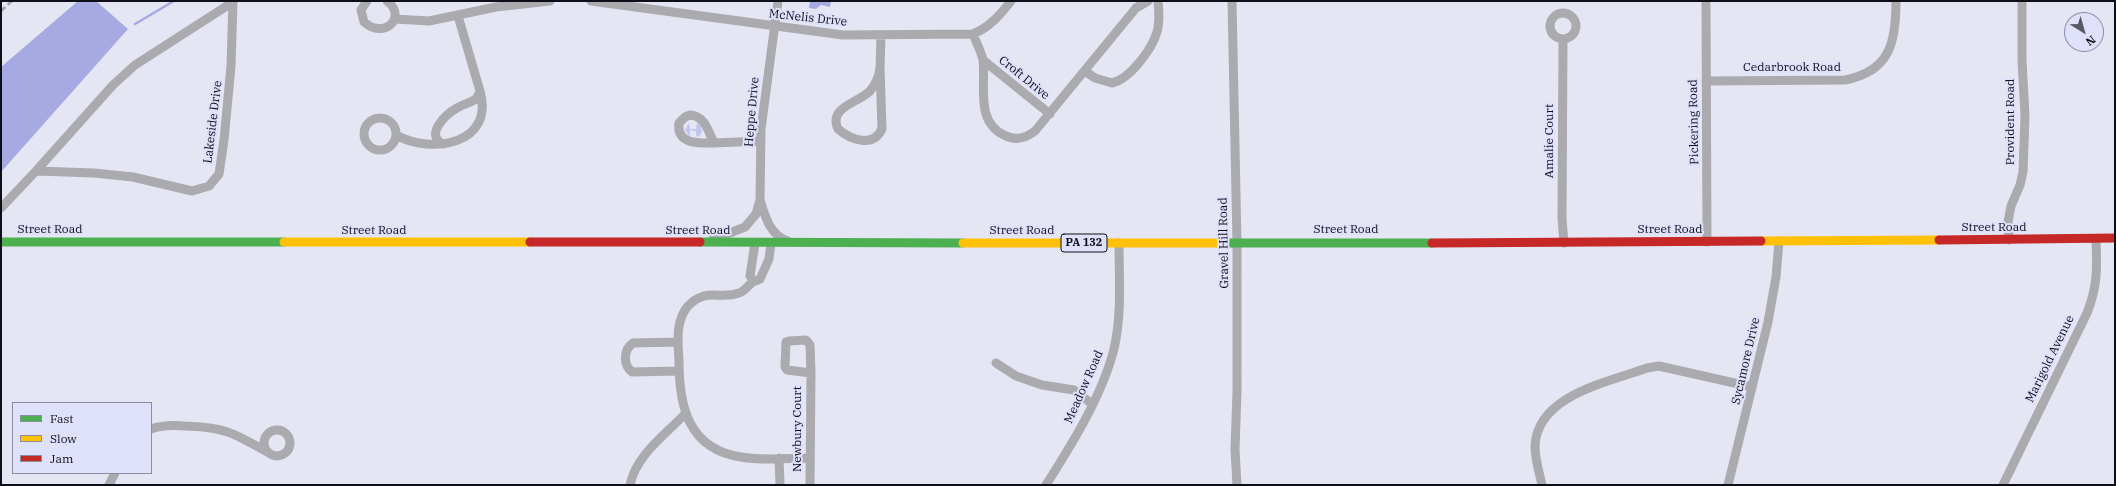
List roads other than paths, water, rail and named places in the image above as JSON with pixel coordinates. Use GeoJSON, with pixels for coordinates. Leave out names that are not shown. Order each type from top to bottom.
{"type":"FeatureCollection","features":[{"type":"Feature","properties":{"kind":"main road","name":"Street Road"},"geometry":{"type":"LineString","coordinates":[[1,242],[1564,243],[2115,238]]}},
{"type":"Feature","properties":{"kind":"street"},"geometry":{"type":"LineString","coordinates":[[367,1],[361,10],[364,22],[369,26],[381,29],[392,24],[395,19],[393,8],[387,1]]}},
{"type":"Feature","properties":{"kind":"street"},"geometry":{"type":"LineString","coordinates":[[395,19],[429,21],[458,16],[505,3],[550,1]]}},
{"type":"Feature","properties":{"kind":"street","name":"McNelis Drive"},"geometry":{"type":"LineString","coordinates":[[591,1],[774,27],[843,35],[881,36],[973,34],[983,30],[992,23],[1011,1]]}},
{"type":"Feature","properties":{"kind":"street","name":"Heppe Drive"},"geometry":{"type":"LineString","coordinates":[[703,243],[745,227],[756,214],[760,200],[761,142],[778,1]]}},
{"type":"Feature","properties":{"kind":"street","name":"Croft Drive"},"geometry":{"type":"LineString","coordinates":[[973,34],[983,60],[985,110],[998,132],[1013,138],[1028,136],[1035,131],[1050,114],[1136,8],[1148,1]]}},
{"type":"Feature","properties":{"kind":"street"},"geometry":{"type":"LineString","coordinates":[[1085,71],[1095,78],[1112,83],[1130,74],[1154,40],[1157,32],[1158,1]]}},
{"type":"Feature","properties":{"kind":"street","name":"Gravel Hill Road"},"geometry":{"type":"LineString","coordinates":[[1232,1],[1237,243],[1237,391],[1235,450],[1237,485]]}},
{"type":"Feature","properties":{"kind":"street","name":"Pickering Road"},"geometry":{"type":"LineString","coordinates":[[1706,1],[1707,242]]}},
{"type":"Feature","properties":{"kind":"street","name":"Cedarbrook Road"},"geometry":{"type":"LineString","coordinates":[[1706,80],[1845,80],[1860,76],[1876,67],[1890,49],[1896,30],[1896,1]]}},
{"type":"Feature","properties":{"kind":"street","name":"Provident Road"},"geometry":{"type":"LineString","coordinates":[[2009,240],[2008,222],[2011,206],[2020,185],[2023,172],[2025,116],[2022,60],[2022,1]]}},
{"type":"Feature","properties":{"kind":"street","name":"Lakeside Drive"},"geometry":{"type":"LineString","coordinates":[[36,171],[94,173],[133,177],[192,191],[209,186],[219,174],[224,140],[231,66],[233,2]]}},
{"type":"Feature","properties":{"kind":"street","name":"Lakeside Drive"},"geometry":{"type":"LineString","coordinates":[[1,208],[113,84],[135,65],[233,2]]}},
{"type":"Feature","properties":{"kind":"street"},"geometry":{"type":"LineString","coordinates":[[396,136],[414,143],[460,140],[468,136],[477,125],[483,110],[480,90],[458,16]]}},
{"type":"Feature","properties":{"kind":"street"},"geometry":{"type":"LineString","coordinates":[[880,68],[876,82],[870,90],[840,110],[836,118],[838,129],[862,141],[872,141],[879,135],[882,129],[880,68],[881,36]]}},
{"type":"Feature","properties":{"kind":"street","name":"Amalie Court"},"geometry":{"type":"LineString","coordinates":[[1563,39],[1562,219],[1564,243]]}},
{"type":"Feature","properties":{"kind":"street","name":"Croft Drive"},"geometry":{"type":"LineString","coordinates":[[983,60],[1050,114]]}},
{"type":"Feature","properties":{"kind":"street"},"geometry":{"type":"LineString","coordinates":[[439,141],[435,132],[443,119],[455,109],[477,98],[480,90]]}},
{"type":"Feature","properties":{"kind":"street"},"geometry":{"type":"LineString","coordinates":[[714,143],[761,142]]}},
{"type":"Feature","properties":{"kind":"street","name":"Heppe Drive"},"geometry":{"type":"LineString","coordinates":[[760,200],[773,230],[780,239],[796,243]]}},
{"type":"Feature","properties":{"kind":"street","name":"Marigold Avenue"},"geometry":{"type":"LineString","coordinates":[[2002,485],[2094,295],[2097,272],[2096,239]]}},
{"type":"Feature","properties":{"kind":"street","name":"Sycamore Drive"},"geometry":{"type":"LineString","coordinates":[[1728,485],[1774,295],[1779,241]]}},
{"type":"Feature","properties":{"kind":"street"},"geometry":{"type":"LineString","coordinates":[[754,281],[750,276],[755,243]]}},
{"type":"Feature","properties":{"kind":"street"},"geometry":{"type":"LineString","coordinates":[[771,243],[769,259],[765,271],[760,279],[754,281],[745,290],[737,294],[712,294],[694,301],[682,315],[678,342],[680,396],[685,414],[690,424],[704,440],[724,453],[743,458],[810,458]]}},
{"type":"Feature","properties":{"kind":"street","name":"Meadow Road"},"geometry":{"type":"LineString","coordinates":[[1046,485],[1076,436],[1092,404],[1114,350],[1120,298],[1119,243]]}},
{"type":"Feature","properties":{"kind":"street"},"geometry":{"type":"LineString","coordinates":[[678,342],[633,343],[626,350],[628,369],[632,372],[678,371]]}},
{"type":"Feature","properties":{"kind":"street"},"geometry":{"type":"LineString","coordinates":[[996,363],[1016,376],[1042,385],[1074,390],[1092,404]]}},
{"type":"Feature","properties":{"kind":"street"},"geometry":{"type":"LineString","coordinates":[[1542,485],[1535,455],[1537,434],[1550,411],[1565,398],[1647,368],[1659,366],[1669,367],[1752,388]]}},
{"type":"Feature","properties":{"kind":"street","name":"Newbury Court"},"geometry":{"type":"LineString","coordinates":[[810,373],[810,485]]}},
{"type":"Feature","properties":{"kind":"street"},"geometry":{"type":"LineString","coordinates":[[630,485],[632,474],[640,460],[685,414]]}},
{"type":"Feature","properties":{"kind":"street"},"geometry":{"type":"LineString","coordinates":[[152,430],[167,425],[217,427],[234,433],[269,453]]}},
{"type":"Feature","properties":{"kind":"street","name":"Newbury Court"},"geometry":{"type":"LineString","coordinates":[[779,458],[780,485]]}},
{"type":"Feature","properties":{"kind":"street"},"geometry":{"type":"LineString","coordinates":[[109,485],[114,474]]}},
{"type":"Feature","properties":{"kind":"waterway"},"geometry":{"type":"LineString","coordinates":[[135,24],[174,1]]}},
{"type":"Feature","properties":{"kind":"railway"},"geometry":{"type":"LineString","coordinates":[[1,11],[12,1]]}}]}
